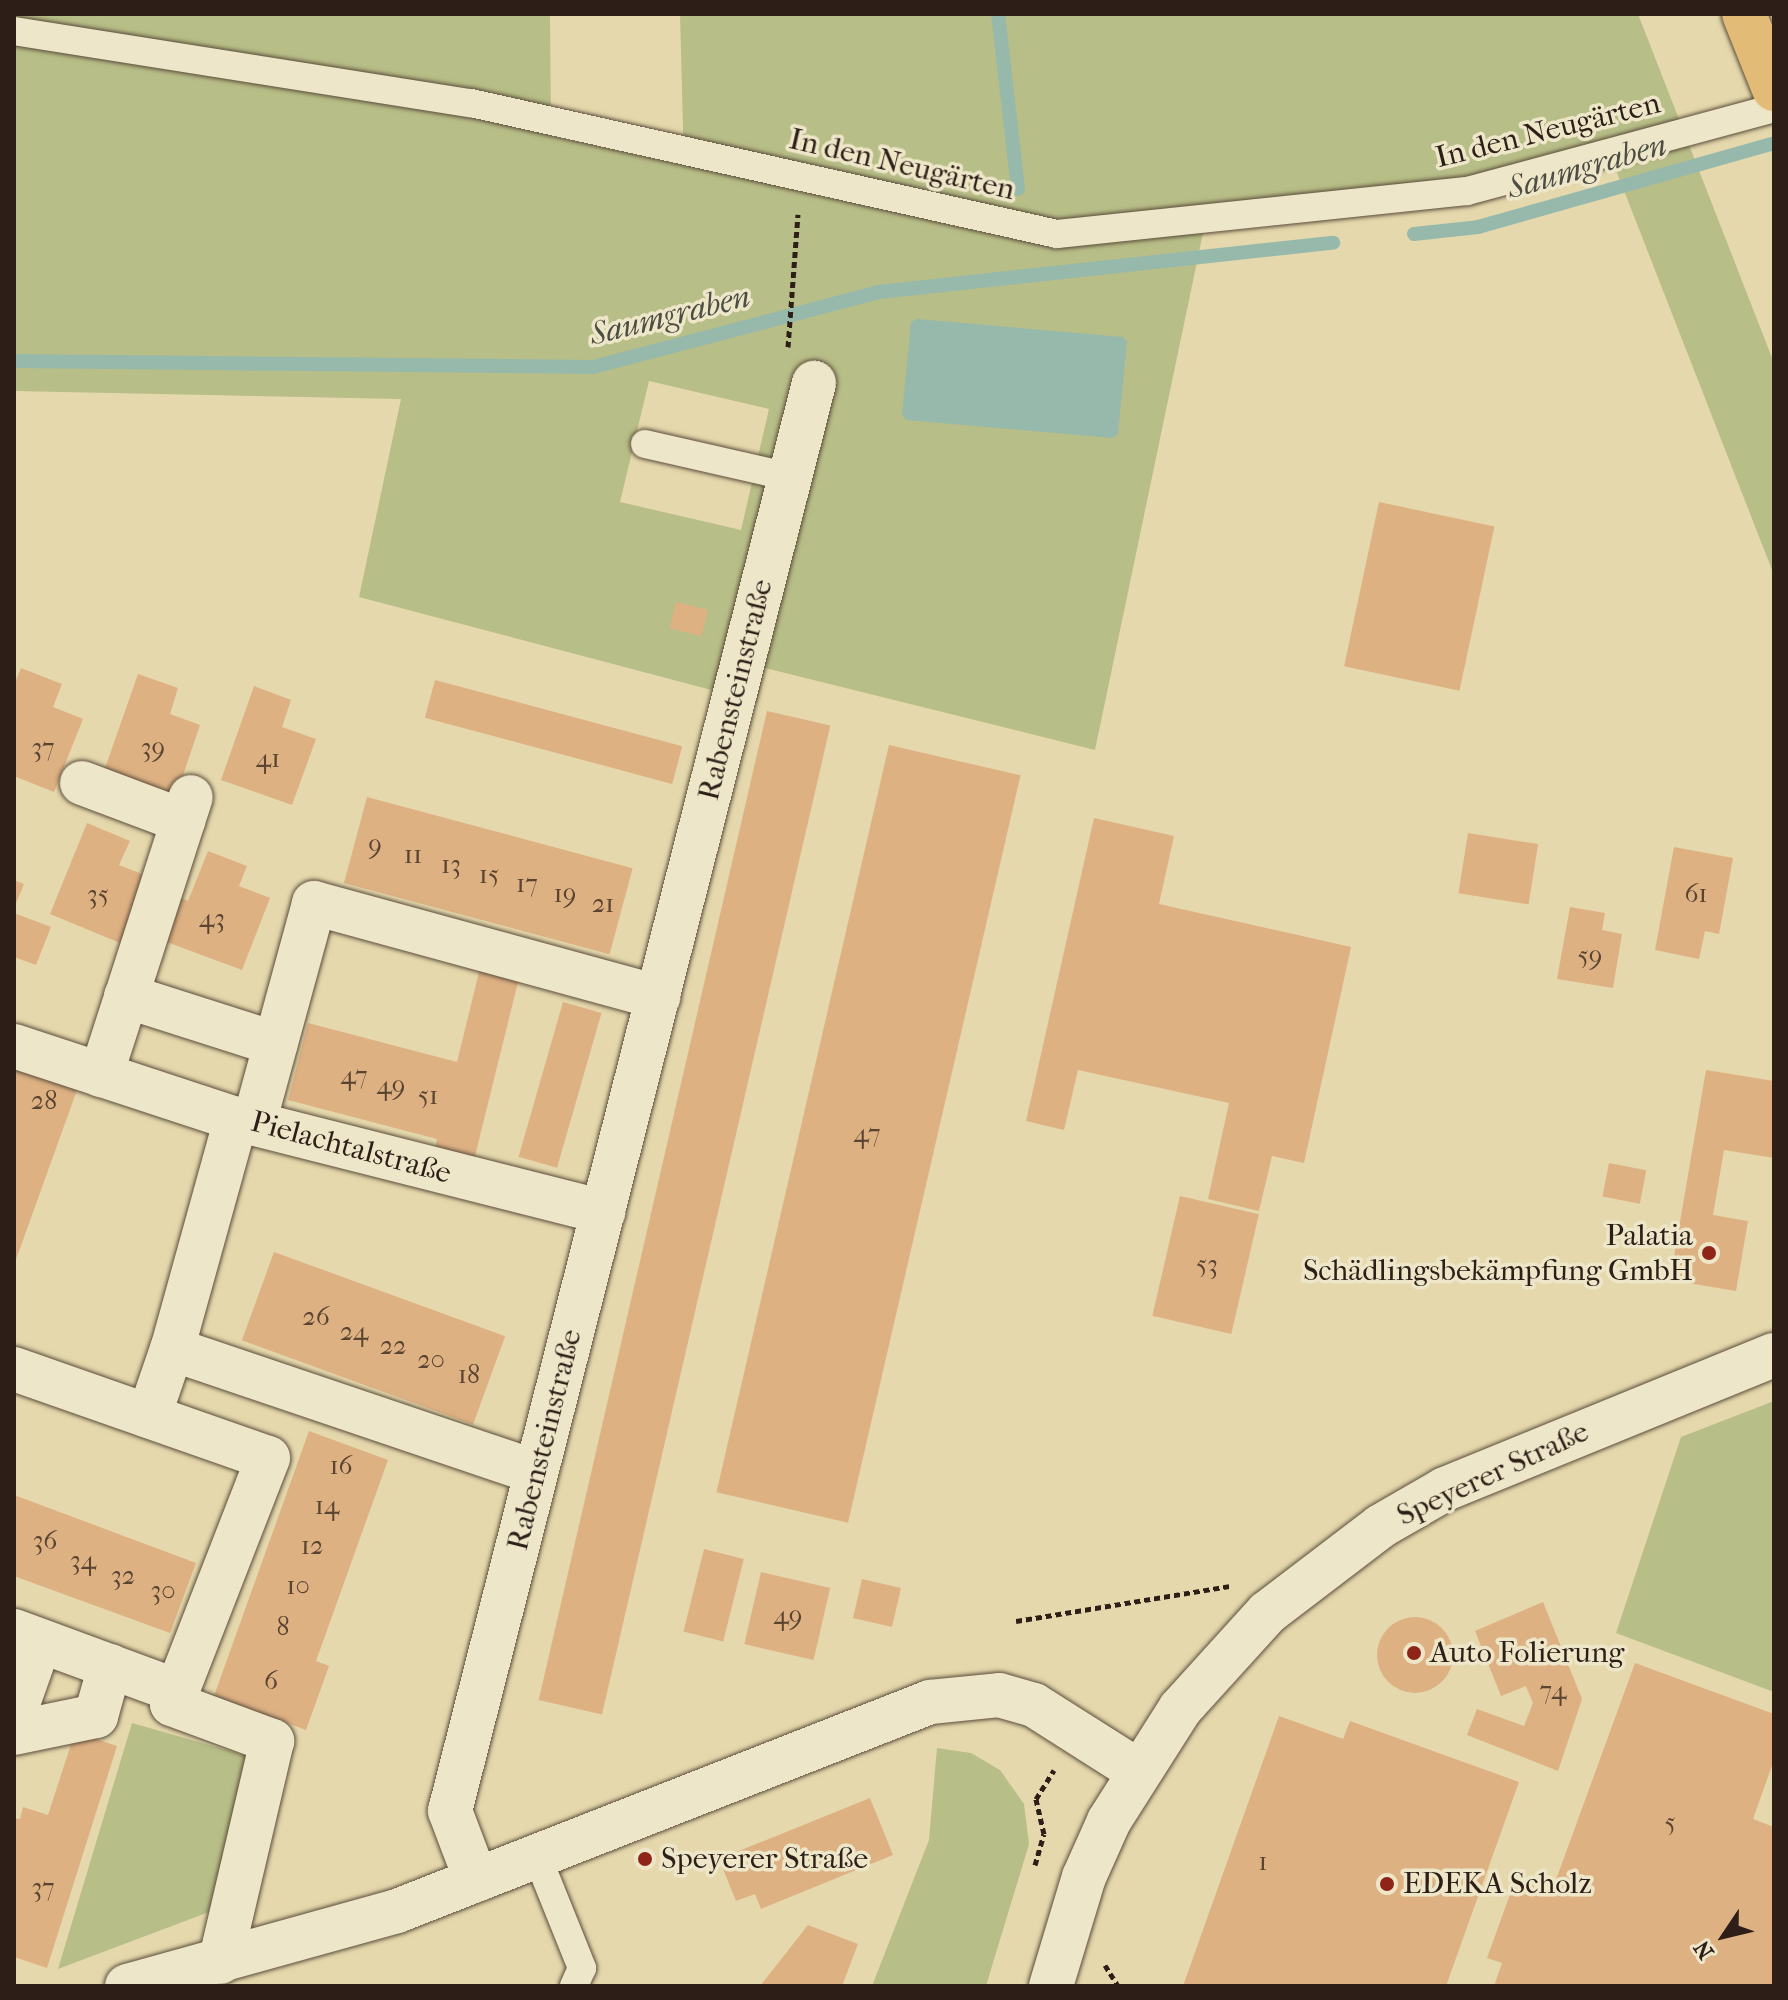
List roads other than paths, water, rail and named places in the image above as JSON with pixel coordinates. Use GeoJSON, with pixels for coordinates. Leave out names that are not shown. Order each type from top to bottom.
{"type":"FeatureCollection","features":[{"type":"Feature","properties":{"kind":"highway"},"geometry":{"type":"LineString","coordinates":[[1744,14],[1771,89]]}},
{"type":"Feature","properties":{"kind":"street","name":"Rabensteinstraße"},"geometry":{"type":"LineString","coordinates":[[476,1880],[450,1811],[814,383]]}},
{"type":"Feature","properties":{"kind":"street"},"geometry":{"type":"LineString","coordinates":[[82,783],[187,809],[101,1075]]}},
{"type":"Feature","properties":{"kind":"street"},"geometry":{"type":"LineString","coordinates":[[149,1416],[245,1121],[276,1044],[314,903],[658,997]]}},
{"type":"Feature","properties":{"kind":"street"},"geometry":{"type":"LineString","coordinates":[[126,996],[276,1044]]}},
{"type":"Feature","properties":{"kind":"street","name":"Pielachtalstraße"},"geometry":{"type":"LineString","coordinates":[[14,1046],[245,1121],[603,1212]]}},
{"type":"Feature","properties":{"kind":"street"},"geometry":{"type":"LineString","coordinates":[[172,1349],[536,1472]]}},
{"type":"Feature","properties":{"kind":"street","name":"Speyerer Straße"},"geometry":{"type":"LineString","coordinates":[[1051,1986],[1093,1853],[1138,1771],[1215,1666],[1267,1613],[1381,1526],[1445,1489],[1774,1355]]}},
{"type":"Feature","properties":{"kind":"street"},"geometry":{"type":"LineString","coordinates":[[14,1369],[268,1458]]}},
{"type":"Feature","properties":{"kind":"street"},"geometry":{"type":"LineString","coordinates":[[220,1962],[272,1741],[172,1704],[292,1392]]}},
{"type":"Feature","properties":{"kind":"street"},"geometry":{"type":"LineString","coordinates":[[14,1715],[27,1636],[177,1691]]}},
{"type":"Feature","properties":{"kind":"street"},"geometry":{"type":"LineString","coordinates":[[14,1733],[96,1716],[110,1666]]}},
{"type":"Feature","properties":{"kind":"street"},"geometry":{"type":"LineString","coordinates":[[127,1986],[397,1911],[930,1702],[999,1695],[1034,1705],[1138,1771]]}},
{"type":"Feature","properties":{"kind":"lane","name":"In den Neugärten"},"geometry":{"type":"LineString","coordinates":[[14,31],[471,103],[1057,234],[1467,191],[1771,89]]}},
{"type":"Feature","properties":{"kind":"lane"},"geometry":{"type":"LineString","coordinates":[[645,444],[790,477]]}},
{"type":"Feature","properties":{"kind":"lane"},"geometry":{"type":"LineString","coordinates":[[537,1856],[582,1968],[574,1986]]}},
{"type":"Feature","properties":{"kind":"waterway"},"geometry":{"type":"LineString","coordinates":[[998,14],[1018,189]]}},
{"type":"Feature","properties":{"kind":"waterway","name":"Saumgraben"},"geometry":{"type":"LineString","coordinates":[[1414,234],[1478,227],[1774,143]]}},
{"type":"Feature","properties":{"kind":"waterway","name":"Saumgraben"},"geometry":{"type":"LineString","coordinates":[[14,361],[593,367],[879,292],[1333,243]]}},
{"type":"Feature","properties":{"kind":"place","name":"Palatia Schädlingsbekämpfung GmbH"},"geometry":{"type":"Point","coordinates":[1709,1253]}},
{"type":"Feature","properties":{"kind":"place","name":"Auto Folierung"},"geometry":{"type":"Point","coordinates":[1414,1653]}},
{"type":"Feature","properties":{"kind":"place","name":"Speyerer Straße"},"geometry":{"type":"Point","coordinates":[645,1859]}},
{"type":"Feature","properties":{"kind":"place","name":"EDEKA Scholz"},"geometry":{"type":"Point","coordinates":[1387,1884]}}]}
